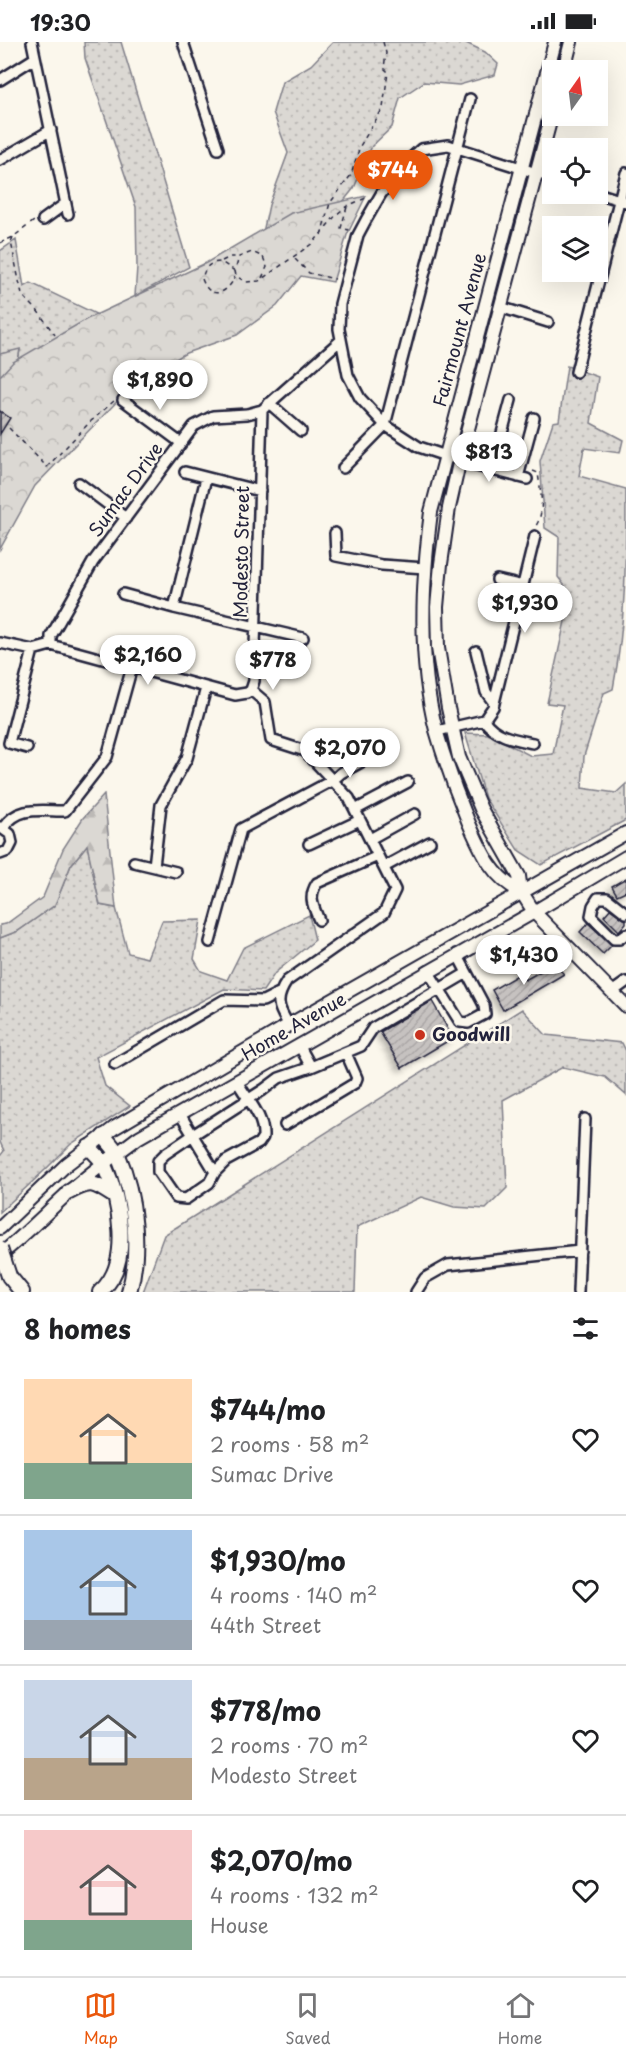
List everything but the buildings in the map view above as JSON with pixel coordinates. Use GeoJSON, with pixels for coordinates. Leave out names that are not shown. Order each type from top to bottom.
{"type":"FeatureCollection","features":[{"type":"Feature","properties":{"kind":"highway"},"geometry":{"type":"LineString","coordinates":[[104,1136],[117,1153],[130,1199],[136,1233],[133,1275],[129,1292]]}},
{"type":"Feature","properties":{"kind":"highway"},"geometry":{"type":"LineString","coordinates":[[89,1147],[103,1163],[120,1224],[121,1248],[114,1271],[105,1288],[100,1292]]}},
{"type":"Feature","properties":{"kind":"highway"},"geometry":{"type":"LineString","coordinates":[[69,1192],[90,1183],[114,1196]]}},
{"type":"Feature","properties":{"kind":"highway"},"geometry":{"type":"LineString","coordinates":[[0,1249],[9,1276],[22,1292]]}},
{"type":"Feature","properties":{"kind":"main road","name":"Fairmount Avenue"},"geometry":{"type":"LineString","coordinates":[[521,891],[504,883],[478,845],[459,799],[437,731],[425,657],[425,568],[431,512],[555,42]]}},
{"type":"Feature","properties":{"kind":"main road"},"geometry":{"type":"LineString","coordinates":[[566,60],[571,42]]}},
{"type":"Feature","properties":{"kind":"main road","name":"Fairmount Avenue"},"geometry":{"type":"LineString","coordinates":[[549,126],[449,508],[437,607],[438,648],[459,757],[481,809],[519,876],[521,891],[534,912],[626,1006]]}},
{"type":"Feature","properties":{"kind":"main road","name":"Home Avenue"},"geometry":{"type":"LineString","coordinates":[[0,1228],[67,1164],[104,1136],[187,1084],[626,832]]}},
{"type":"Feature","properties":{"kind":"main road","name":"Home Avenue"},"geometry":{"type":"LineString","coordinates":[[0,1255],[103,1163],[139,1137],[534,912],[626,856]]}},
{"type":"Feature","properties":{"kind":"street"},"geometry":{"type":"LineString","coordinates":[[32,42],[67,209],[43,220]]}},
{"type":"Feature","properties":{"kind":"street"},"geometry":{"type":"LineString","coordinates":[[195,42],[184,45],[218,149]]}},
{"type":"Feature","properties":{"kind":"street"},"geometry":{"type":"LineString","coordinates":[[0,80],[35,58]]}},
{"type":"Feature","properties":{"kind":"street"},"geometry":{"type":"LineString","coordinates":[[343,468],[385,425],[470,99]]}},
{"type":"Feature","properties":{"kind":"street"},"geometry":{"type":"LineString","coordinates":[[0,160],[51,129]]}},
{"type":"Feature","properties":{"kind":"street"},"geometry":{"type":"LineString","coordinates":[[534,418],[523,478],[419,447],[385,425],[360,398],[348,375],[339,329],[340,304],[358,236],[381,194],[400,168],[421,149],[448,145],[542,175]]}},
{"type":"Feature","properties":{"kind":"street"},"geometry":{"type":"LineString","coordinates":[[576,372],[623,201],[626,173]]}},
{"type":"Feature","properties":{"kind":"street"},"geometry":{"type":"LineString","coordinates":[[608,196],[623,201]]}},
{"type":"Feature","properties":{"kind":"street"},"geometry":{"type":"LineString","coordinates":[[500,307],[548,322]]}},
{"type":"Feature","properties":{"kind":"street"},"geometry":{"type":"LineString","coordinates":[[301,431],[266,406],[341,340]]}},
{"type":"Feature","properties":{"kind":"street"},"geometry":{"type":"LineString","coordinates":[[123,400],[181,443]]}},
{"type":"Feature","properties":{"kind":"street"},"geometry":{"type":"LineString","coordinates":[[492,470],[511,400]]}},
{"type":"Feature","properties":{"kind":"street","name":"Sumac Drive"},"geometry":{"type":"LineString","coordinates":[[51,645],[51,636],[93,562],[194,426],[213,416],[247,414],[266,406]]}},
{"type":"Feature","properties":{"kind":"street","name":"Modesto Street"},"geometry":{"type":"LineString","coordinates":[[249,692],[254,681],[260,491],[266,406]]}},
{"type":"Feature","properties":{"kind":"street"},"geometry":{"type":"LineString","coordinates":[[185,472],[260,491]]}},
{"type":"Feature","properties":{"kind":"street"},"geometry":{"type":"LineString","coordinates":[[174,608],[206,478]]}},
{"type":"Feature","properties":{"kind":"street"},"geometry":{"type":"LineString","coordinates":[[79,483],[126,518]]}},
{"type":"Feature","properties":{"kind":"street"},"geometry":{"type":"LineString","coordinates":[[335,533],[336,556],[382,565],[425,568]]}},
{"type":"Feature","properties":{"kind":"street"},"geometry":{"type":"LineString","coordinates":[[437,731],[484,720],[494,703],[535,536]]}},
{"type":"Feature","properties":{"kind":"street"},"geometry":{"type":"LineString","coordinates":[[497,580],[523,586]]}},
{"type":"Feature","properties":{"kind":"street"},"geometry":{"type":"LineString","coordinates":[[123,594],[303,638]]}},
{"type":"Feature","properties":{"kind":"street"},"geometry":{"type":"LineString","coordinates":[[0,642],[33,650],[51,645],[235,695],[249,692],[265,702],[271,740],[305,751],[349,798],[395,890],[384,913],[287,981],[279,993],[263,1001],[224,1000],[115,1064]]}},
{"type":"Feature","properties":{"kind":"street"},"geometry":{"type":"LineString","coordinates":[[27,748],[9,743],[33,650]]}},
{"type":"Feature","properties":{"kind":"street"},"geometry":{"type":"LineString","coordinates":[[476,651],[486,692],[494,703]]}},
{"type":"Feature","properties":{"kind":"street"},"geometry":{"type":"LineString","coordinates":[[0,854],[8,851],[12,843],[10,834],[2,827],[9,819],[27,810],[65,811],[107,757],[132,667]]}},
{"type":"Feature","properties":{"kind":"street"},"geometry":{"type":"LineString","coordinates":[[154,866],[160,805],[187,758],[206,688]]}},
{"type":"Feature","properties":{"kind":"street"},"geometry":{"type":"LineString","coordinates":[[484,720],[490,728],[503,736],[533,743]]}},
{"type":"Feature","properties":{"kind":"street"},"geometry":{"type":"LineString","coordinates":[[210,942],[241,829],[333,780],[341,773],[383,750]]}},
{"type":"Feature","properties":{"kind":"street"},"geometry":{"type":"LineString","coordinates":[[355,810],[408,782]]}},
{"type":"Feature","properties":{"kind":"street"},"geometry":{"type":"LineString","coordinates":[[370,839],[415,814]]}},
{"type":"Feature","properties":{"kind":"street"},"geometry":{"type":"LineString","coordinates":[[309,844],[360,820]]}},
{"type":"Feature","properties":{"kind":"street"},"geometry":{"type":"LineString","coordinates":[[384,867],[430,842]]}},
{"type":"Feature","properties":{"kind":"street"},"geometry":{"type":"LineString","coordinates":[[319,920],[311,900],[312,891],[317,883],[378,856]]}},
{"type":"Feature","properties":{"kind":"street"},"geometry":{"type":"LineString","coordinates":[[134,862],[176,872]]}},
{"type":"Feature","properties":{"kind":"street"},"geometry":{"type":"LineString","coordinates":[[585,881],[598,898]]}},
{"type":"Feature","properties":{"kind":"street"},"geometry":{"type":"LineString","coordinates":[[598,898],[607,898],[626,913]]}},
{"type":"Feature","properties":{"kind":"street"},"geometry":{"type":"LineString","coordinates":[[598,898],[591,916],[614,939],[619,939],[626,933]]}},
{"type":"Feature","properties":{"kind":"street"},"geometry":{"type":"LineString","coordinates":[[428,971],[460,1022],[468,1023],[485,1014],[484,1005],[457,954]]}},
{"type":"Feature","properties":{"kind":"street"},"geometry":{"type":"LineString","coordinates":[[237,1081],[247,1100],[260,1116],[263,1137],[259,1143],[226,1161],[215,1172],[209,1183],[186,1200],[176,1198],[158,1172],[158,1161],[165,1154],[192,1135],[247,1100],[263,1090],[279,1078],[362,1046],[373,1028],[467,973]]}},
{"type":"Feature","properties":{"kind":"street"},"geometry":{"type":"LineString","coordinates":[[612,992],[626,982]]}},
{"type":"Feature","properties":{"kind":"street"},"geometry":{"type":"LineString","coordinates":[[279,993],[279,1010],[289,1025]]}},
{"type":"Feature","properties":{"kind":"street"},"geometry":{"type":"LineString","coordinates":[[299,1045],[311,1067]]}},
{"type":"Feature","properties":{"kind":"street"},"geometry":{"type":"LineString","coordinates":[[285,1125],[355,1083],[357,1078],[346,1053]]}},
{"type":"Feature","properties":{"kind":"street"},"geometry":{"type":"LineString","coordinates":[[180,1114],[215,1172]]}},
{"type":"Feature","properties":{"kind":"street"},"geometry":{"type":"LineString","coordinates":[[578,1292],[585,1119]]}},
{"type":"Feature","properties":{"kind":"street"},"geometry":{"type":"LineString","coordinates":[[416,1292],[425,1278],[448,1265],[580,1251]]}},
{"type":"Feature","properties":{"kind":"path"},"geometry":{"type":"LineString","coordinates":[[321,236],[330,203],[351,175],[360,146],[383,108],[388,72],[384,68],[386,53],[383,42]]}},
{"type":"Feature","properties":{"kind":"path"},"geometry":{"type":"LineString","coordinates":[[239,257],[236,276],[240,280],[253,283],[294,258],[321,236],[337,214],[347,206],[366,198]]}},
{"type":"Feature","properties":{"kind":"path"},"geometry":{"type":"LineString","coordinates":[[347,206],[340,228],[350,230]]}},
{"type":"Feature","properties":{"kind":"path"},"geometry":{"type":"LineString","coordinates":[[0,243],[13,237],[37,219],[43,220]]}},
{"type":"Feature","properties":{"kind":"path"},"geometry":{"type":"LineString","coordinates":[[13,237],[11,242],[22,295],[38,310],[55,335]]}},
{"type":"Feature","properties":{"kind":"path"},"geometry":{"type":"LineString","coordinates":[[236,276],[228,288],[221,293],[214,293],[207,288],[202,279],[205,269],[213,262],[252,252],[263,257],[267,267],[262,278]]}},
{"type":"Feature","properties":{"kind":"path"},"geometry":{"type":"LineString","coordinates":[[294,258],[309,273],[336,279]]}},
{"type":"Feature","properties":{"kind":"path"},"geometry":{"type":"LineString","coordinates":[[221,261],[235,272]]}},
{"type":"Feature","properties":{"kind":"path"},"geometry":{"type":"LineString","coordinates":[[9,428],[47,467],[119,396],[123,400]]}},
{"type":"Feature","properties":{"kind":"path"},"geometry":{"type":"LineString","coordinates":[[523,478],[533,470],[538,473],[542,500],[539,522],[533,530],[535,536]]}},
{"type":"Feature","properties":{"kind":"green space"},"geometry":{"type":"Polygon","coordinates":[[[84,42],[121,42],[189,267],[135,296],[136,207],[85,58],[84,42]]]}},
{"type":"Feature","properties":{"kind":"green space"},"geometry":{"type":"Polygon","coordinates":[[[333,42],[464,42],[485,52],[498,64],[495,75],[459,85],[424,82],[400,98],[392,127],[372,146],[354,188],[339,207],[262,237],[269,205],[288,153],[273,112],[282,82],[311,65],[333,42]]]}},
{"type":"Feature","properties":{"kind":"green space"},"geometry":{"type":"Polygon","coordinates":[[[366,196],[347,235],[333,282],[301,276],[277,306],[237,335],[186,353],[136,382],[35,486],[0,549],[0,376],[13,362],[87,319],[206,263],[291,213],[366,196]]]}},
{"type":"Feature","properties":{"kind":"green space"},"geometry":{"type":"Polygon","coordinates":[[[16,240],[24,287],[31,283],[96,314],[57,340],[9,410],[20,350],[0,354],[0,251],[16,240]]]}},
{"type":"Feature","properties":{"kind":"green space"},"geometry":{"type":"Polygon","coordinates":[[[20,349],[14,384],[0,406],[0,354],[20,349]]]}},
{"type":"Feature","properties":{"kind":"green space"},"geometry":{"type":"Polygon","coordinates":[[[567,366],[598,377],[591,423],[623,440],[620,453],[584,448],[579,476],[626,489],[621,639],[613,689],[604,693],[584,756],[582,788],[616,793],[626,784],[626,820],[541,865],[518,850],[485,798],[465,733],[489,734],[531,756],[553,754],[563,705],[547,703],[571,594],[558,577],[559,537],[545,528],[540,461],[553,422],[559,421],[567,366]]]}},
{"type":"Feature","properties":{"kind":"green space"},"geometry":{"type":"Polygon","coordinates":[[[104,795],[116,908],[100,905],[87,845],[71,865],[55,905],[18,931],[0,938],[0,925],[6,924],[43,897],[63,849],[83,818],[104,795]]]}},
{"type":"Feature","properties":{"kind":"green space"},"geometry":{"type":"Polygon","coordinates":[[[87,844],[100,905],[116,908],[128,953],[147,958],[162,921],[201,920],[194,959],[201,971],[227,980],[243,948],[309,915],[315,940],[275,973],[263,991],[224,989],[96,1057],[105,1086],[130,1106],[71,1144],[0,1212],[0,1156],[4,1151],[0,1142],[0,938],[18,931],[55,905],[71,865],[87,844]]]}},
{"type":"Feature","properties":{"kind":"green space"},"geometry":{"type":"Polygon","coordinates":[[[522,1009],[546,1035],[622,1043],[626,1051],[626,1095],[605,1077],[563,1067],[503,1100],[507,1188],[486,1209],[454,1207],[421,1197],[357,1227],[355,1292],[143,1292],[164,1235],[522,1009]]]}},
{"type":"Feature","properties":{"kind":"place","name":"Goodwill"},"geometry":{"type":"Point","coordinates":[420,1035]}}]}
